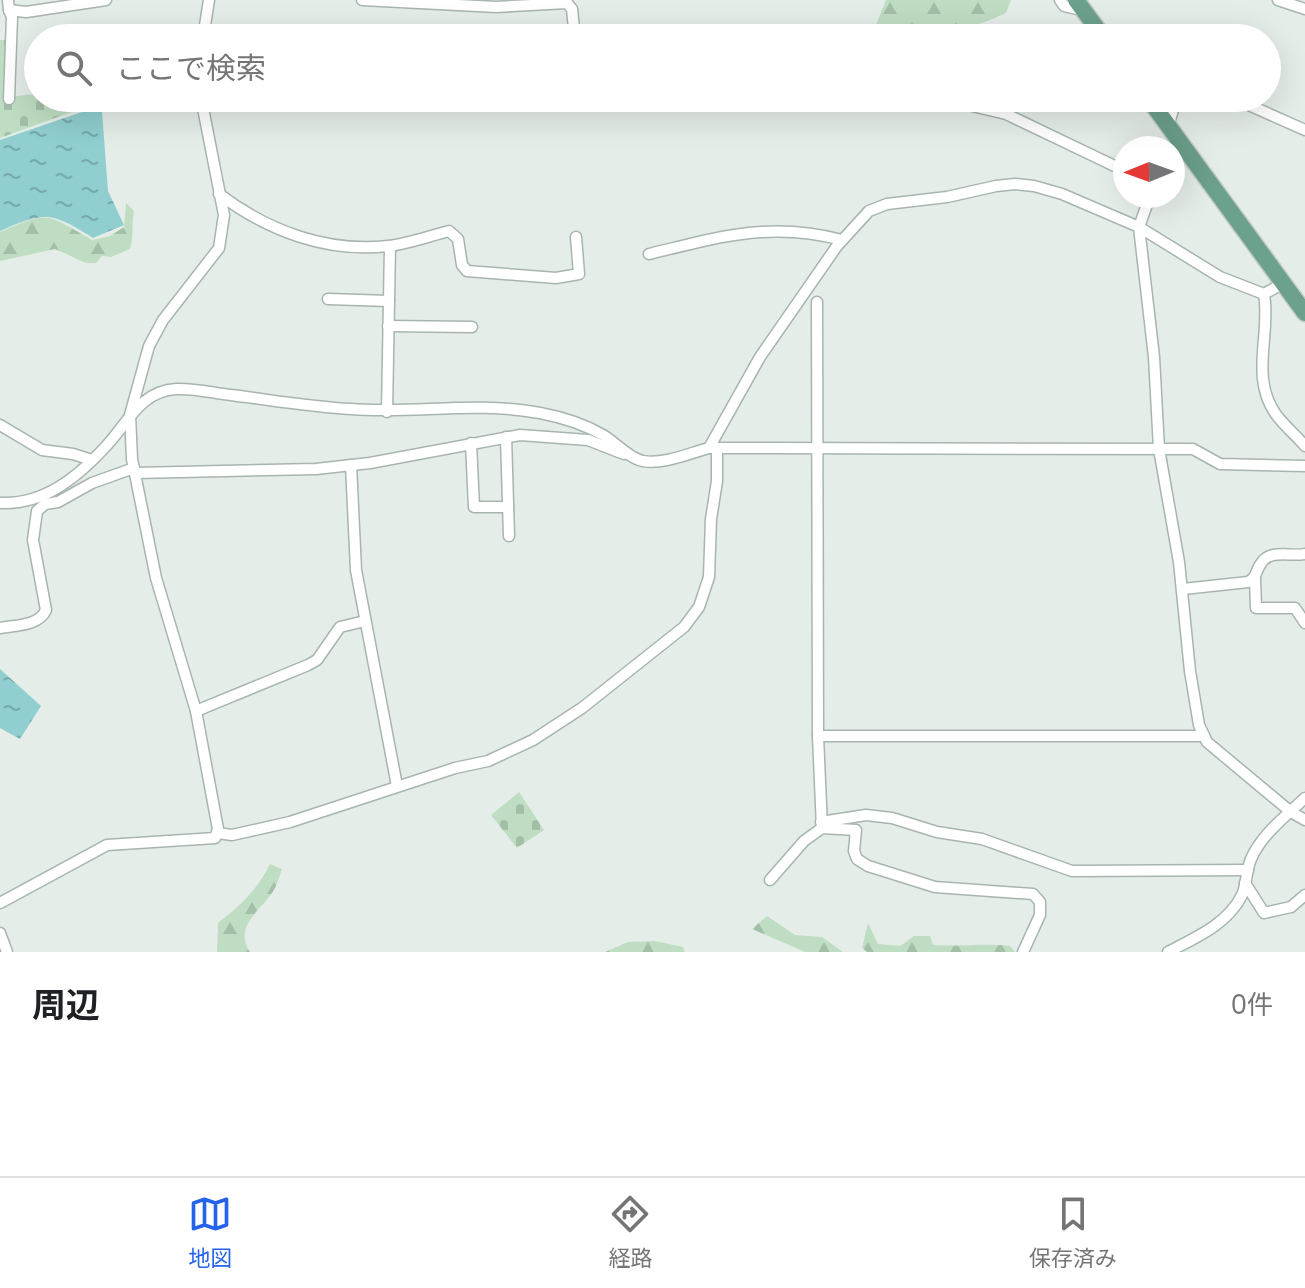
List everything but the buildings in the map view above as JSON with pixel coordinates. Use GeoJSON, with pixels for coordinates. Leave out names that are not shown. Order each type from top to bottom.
{"type":"FeatureCollection","features":[{"type":"Feature","properties":{"kind":"main road"},"geometry":{"type":"LineString","coordinates":[[1080,5],[1094,24]]}},
{"type":"Feature","properties":{"kind":"main road"},"geometry":{"type":"LineString","coordinates":[[1156,112],[1169,136]]}},
{"type":"Feature","properties":{"kind":"main road"},"geometry":{"type":"LineString","coordinates":[[1185,157],[1305,313]]}},
{"type":"Feature","properties":{"kind":"street"},"geometry":{"type":"LineString","coordinates":[[8,5],[26,12],[106,0]]}},
{"type":"Feature","properties":{"kind":"street"},"geometry":{"type":"LineString","coordinates":[[205,24],[209,0]]}},
{"type":"Feature","properties":{"kind":"street"},"geometry":{"type":"LineString","coordinates":[[362,0],[567,3],[572,9],[574,24]]}},
{"type":"Feature","properties":{"kind":"street"},"geometry":{"type":"LineString","coordinates":[[1060,0],[1064,6],[1080,5]]}},
{"type":"Feature","properties":{"kind":"street"},"geometry":{"type":"LineString","coordinates":[[1278,0],[1305,9]]}},
{"type":"Feature","properties":{"kind":"street"},"geometry":{"type":"LineString","coordinates":[[8,5],[12,17],[9,99]]}},
{"type":"Feature","properties":{"kind":"street"},"geometry":{"type":"LineString","coordinates":[[0,903],[107,845],[215,838],[217,833],[196,711],[156,578],[135,470],[130,415],[155,332],[219,248],[224,215],[204,112]]}},
{"type":"Feature","properties":{"kind":"street"},"geometry":{"type":"LineString","coordinates":[[998,112],[1113,165]]}},
{"type":"Feature","properties":{"kind":"street"},"geometry":{"type":"LineString","coordinates":[[1169,136],[1174,112]]}},
{"type":"Feature","properties":{"kind":"street"},"geometry":{"type":"LineString","coordinates":[[1264,112],[1305,130]]}},
{"type":"Feature","properties":{"kind":"street"},"geometry":{"type":"LineString","coordinates":[[217,833],[232,835],[290,822],[397,786],[488,761],[533,740],[582,708],[684,627],[699,607],[709,577],[711,519],[717,481],[713,448],[760,357],[842,240],[869,211],[887,204],[1015,184],[1034,186],[1062,194],[1139,227],[1220,277],[1264,294],[1284,287],[1305,291]]}},
{"type":"Feature","properties":{"kind":"street"},"geometry":{"type":"LineString","coordinates":[[219,194],[243,212],[318,244],[390,246],[449,231],[458,239],[462,265],[467,271],[556,278],[579,274],[576,237]]}},
{"type":"Feature","properties":{"kind":"street"},"geometry":{"type":"LineString","coordinates":[[1146,208],[1139,227],[1154,357],[1159,449],[1183,589],[1190,671],[1202,736],[1291,812],[1305,820]]}},
{"type":"Feature","properties":{"kind":"street"},"geometry":{"type":"LineString","coordinates":[[649,254],[748,231],[818,233],[842,240]]}},
{"type":"Feature","properties":{"kind":"street"},"geometry":{"type":"LineString","coordinates":[[387,412],[390,246]]}},
{"type":"Feature","properties":{"kind":"street"},"geometry":{"type":"LineString","coordinates":[[1264,294],[1261,366],[1264,389],[1275,413],[1305,446]]}},
{"type":"Feature","properties":{"kind":"street"},"geometry":{"type":"LineString","coordinates":[[328,299],[389,301]]}},
{"type":"Feature","properties":{"kind":"street"},"geometry":{"type":"LineString","coordinates":[[817,302],[818,736],[822,825]]}},
{"type":"Feature","properties":{"kind":"street"},"geometry":{"type":"LineString","coordinates":[[388,326],[472,327]]}},
{"type":"Feature","properties":{"kind":"street"},"geometry":{"type":"LineString","coordinates":[[0,628],[37,621],[44,616],[46,610],[33,540],[37,511],[43,500],[92,460],[144,401],[173,389],[387,412],[475,407],[539,413],[600,433],[641,461]]}},
{"type":"Feature","properties":{"kind":"street"},"geometry":{"type":"LineString","coordinates":[[0,425],[42,450],[92,460]]}},
{"type":"Feature","properties":{"kind":"street"},"geometry":{"type":"LineString","coordinates":[[0,503],[58,502],[92,483],[135,470],[316,469],[520,435],[588,440],[641,461],[713,448],[1193,449],[1220,464],[1305,466]]}},
{"type":"Feature","properties":{"kind":"street"},"geometry":{"type":"LineString","coordinates":[[506,437],[509,536]]}},
{"type":"Feature","properties":{"kind":"street"},"geometry":{"type":"LineString","coordinates":[[471,443],[474,507],[508,507]]}},
{"type":"Feature","properties":{"kind":"street"},"geometry":{"type":"LineString","coordinates":[[351,465],[356,570],[397,786]]}},
{"type":"Feature","properties":{"kind":"street"},"geometry":{"type":"LineString","coordinates":[[1305,554],[1267,557],[1255,578],[1256,608],[1295,608],[1305,623]]}},
{"type":"Feature","properties":{"kind":"street"},"geometry":{"type":"LineString","coordinates":[[1183,589],[1248,582],[1255,578]]}},
{"type":"Feature","properties":{"kind":"street"},"geometry":{"type":"LineString","coordinates":[[196,711],[308,665],[317,660],[340,627],[365,621]]}},
{"type":"Feature","properties":{"kind":"street"},"geometry":{"type":"LineString","coordinates":[[818,736],[1202,736]]}},
{"type":"Feature","properties":{"kind":"street"},"geometry":{"type":"LineString","coordinates":[[1168,952],[1207,932],[1228,914],[1242,895],[1251,858],[1271,831],[1305,798]]}},
{"type":"Feature","properties":{"kind":"street"},"geometry":{"type":"LineString","coordinates":[[770,880],[822,825],[866,815],[982,839],[1072,871],[1248,870]]}},
{"type":"Feature","properties":{"kind":"street"},"geometry":{"type":"LineString","coordinates":[[822,825],[856,830],[854,851],[857,859],[868,866],[935,887],[1033,894],[1040,902],[1040,915],[1023,952]]}},
{"type":"Feature","properties":{"kind":"street"},"geometry":{"type":"LineString","coordinates":[[1245,883],[1264,913],[1291,907],[1305,895]]}},
{"type":"Feature","properties":{"kind":"street"},"geometry":{"type":"LineString","coordinates":[[0,933],[7,952]]}},
{"type":"Feature","properties":{"kind":"green space"},"geometry":{"type":"Polygon","coordinates":[[[886,0],[1011,0],[1006,13],[978,24],[876,24],[886,0]]]}},
{"type":"Feature","properties":{"kind":"green space"},"geometry":{"type":"Polygon","coordinates":[[[0,40],[5,40],[6,97],[24,95],[24,112],[72,112],[0,138],[0,40]]]}},
{"type":"Feature","properties":{"kind":"green space"},"geometry":{"type":"Polygon","coordinates":[[[126,203],[134,211],[130,249],[111,257],[102,256],[96,263],[86,263],[55,249],[0,261],[0,232],[28,220],[48,218],[92,240],[110,236],[124,227],[126,203]]]}},
{"type":"Feature","properties":{"kind":"green space"},"geometry":{"type":"Polygon","coordinates":[[[519,792],[544,830],[517,848],[491,815],[519,792]]]}},
{"type":"Feature","properties":{"kind":"green space"},"geometry":{"type":"Polygon","coordinates":[[[270,864],[282,869],[274,890],[246,927],[246,943],[250,952],[217,952],[218,923],[248,896],[270,864]]]}},
{"type":"Feature","properties":{"kind":"green space"},"geometry":{"type":"Polygon","coordinates":[[[767,916],[795,935],[822,937],[843,952],[805,952],[752,929],[767,916]]]}},
{"type":"Feature","properties":{"kind":"green space"},"geometry":{"type":"Polygon","coordinates":[[[868,923],[878,944],[900,946],[914,936],[930,936],[933,945],[1010,946],[1015,952],[867,952],[862,948],[868,923]]]}},
{"type":"Feature","properties":{"kind":"green space"},"geometry":{"type":"Polygon","coordinates":[[[655,941],[683,947],[685,952],[605,952],[628,942],[655,941]]]}},
{"type":"Feature","properties":{"kind":"water"},"geometry":{"type":"Polygon","coordinates":[[[82,112],[102,112],[108,191],[124,225],[93,238],[67,223],[48,217],[28,220],[0,231],[0,140],[82,112]]]}},
{"type":"Feature","properties":{"kind":"water"},"geometry":{"type":"Polygon","coordinates":[[[0,669],[41,706],[20,739],[0,728],[0,669]]]}}]}
